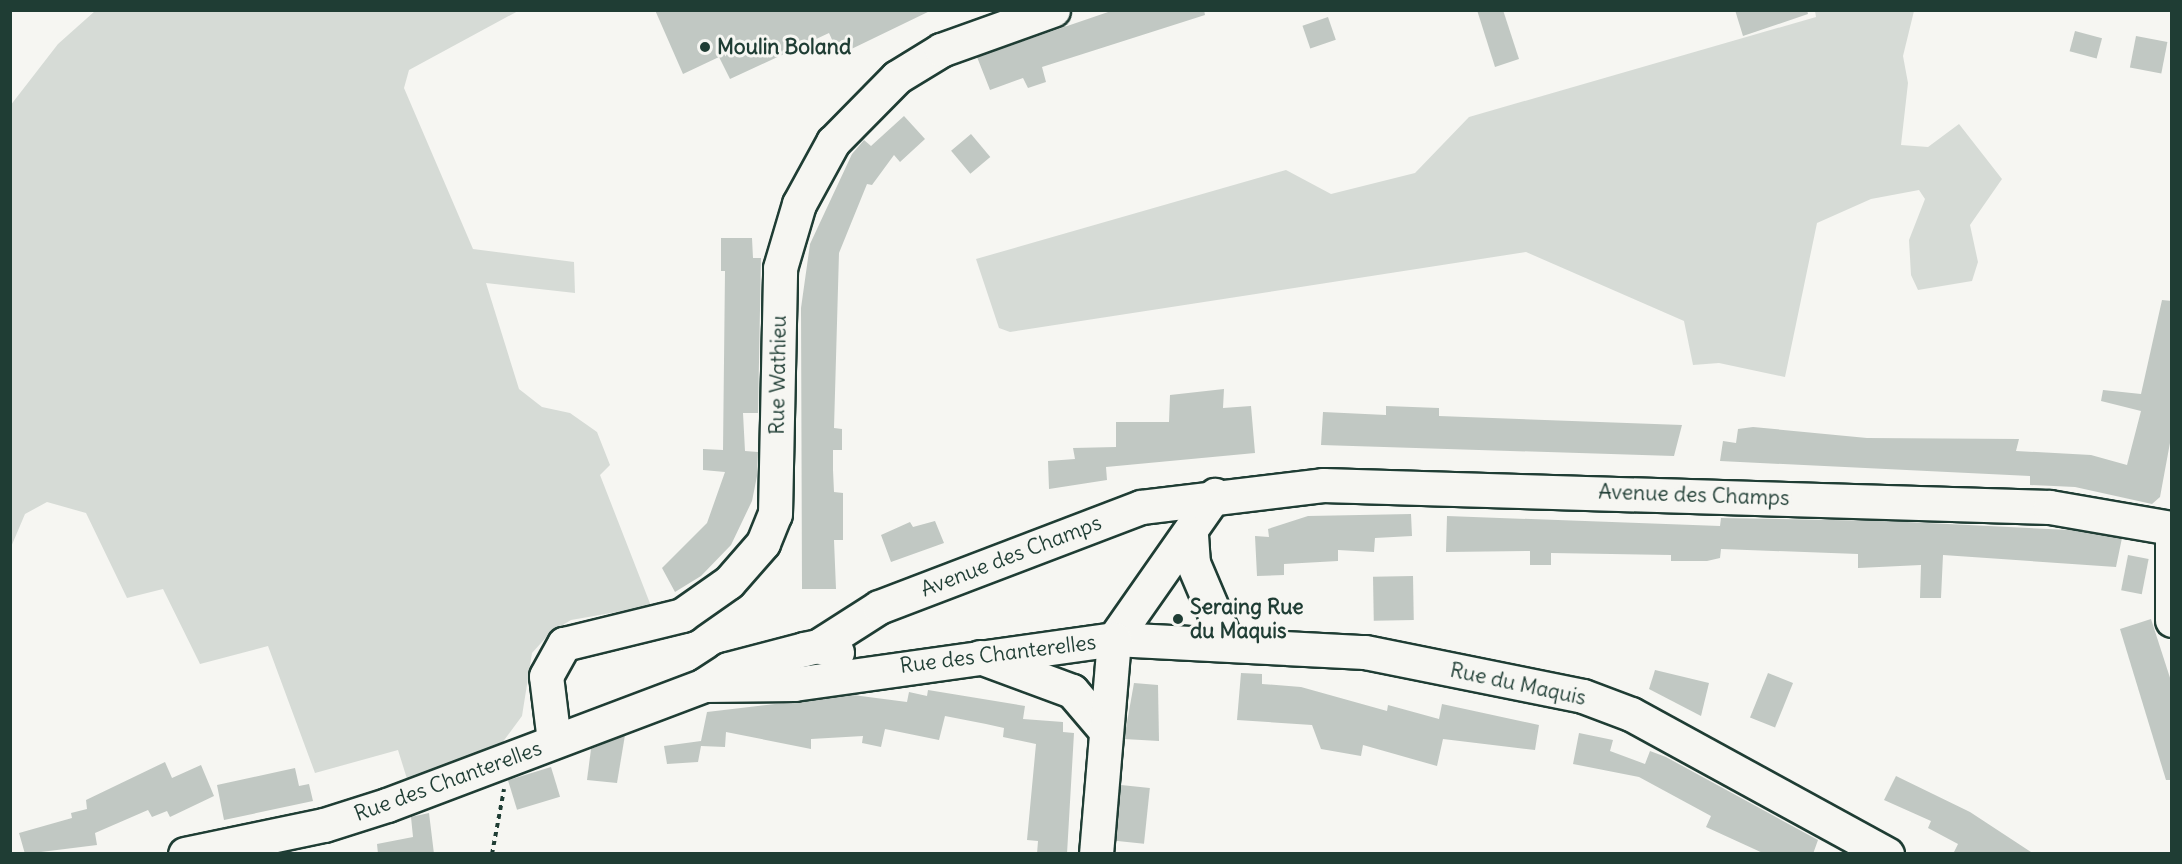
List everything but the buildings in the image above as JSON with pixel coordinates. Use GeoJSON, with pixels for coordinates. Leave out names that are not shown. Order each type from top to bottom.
{"type":"FeatureCollection","features":[{"type":"Feature","properties":{"kind":"street","name":"Rue Wathieu"},"geometry":{"type":"LineString","coordinates":[[554,741],[546,676],[564,644],[593,632],[682,615],[729,582],[763,543],[775,514],[780,268],[799,204],[833,142],[862,107],[933,56],[1053,10]]}},
{"type":"Feature","properties":{"kind":"street","name":"Avenue des Champs"},"geometry":{"type":"LineString","coordinates":[[818,646],[907,596],[1141,507],[1215,495],[1411,484],[2050,507],[2172,528]]}},
{"type":"Feature","properties":{"kind":"street"},"geometry":{"type":"LineString","coordinates":[[1114,639],[1191,536],[1215,495]]}},
{"type":"Feature","properties":{"kind":"street"},"geometry":{"type":"LineString","coordinates":[[1191,536],[1196,572],[1227,643]]}},
{"type":"Feature","properties":{"kind":"street"},"geometry":{"type":"LineString","coordinates":[[2172,541],[2172,620]]}},
{"type":"Feature","properties":{"kind":"street"},"geometry":{"type":"LineString","coordinates":[[859,624],[856,648],[882,669]]}},
{"type":"Feature","properties":{"kind":"street","name":"Rue des Chanterelles"},"geometry":{"type":"LineString","coordinates":[[704,685],[772,686],[882,669],[1114,639],[1096,854]]}},
{"type":"Feature","properties":{"kind":"street","name":"Rue du Maquis"},"geometry":{"type":"LineString","coordinates":[[1114,639],[1227,643],[1365,652],[1583,696],[1631,714],[1887,854]]}},
{"type":"Feature","properties":{"kind":"street","name":"Rue des Chanterelles"},"geometry":{"type":"LineString","coordinates":[[185,854],[324,825],[704,685],[728,669],[818,646],[882,669]]}},
{"type":"Feature","properties":{"kind":"street"},"geometry":{"type":"LineString","coordinates":[[978,657],[1072,691],[1106,731]]}},
{"type":"Feature","properties":{"kind":"path"},"geometry":{"type":"LineString","coordinates":[[492,854],[504,789]]}},
{"type":"Feature","properties":{"kind":"shaded area"},"geometry":{"type":"Polygon","coordinates":[[[95,11],[518,11],[409,70],[404,88],[473,249],[574,262],[575,293],[486,283],[519,389],[542,407],[570,413],[597,432],[610,465],[600,475],[651,606],[571,620],[551,632],[532,653],[522,716],[502,743],[481,756],[408,782],[398,750],[315,773],[268,646],[200,664],[163,589],[127,598],[86,513],[47,502],[25,514],[11,547],[10,106],[58,44],[95,11]]]}},
{"type":"Feature","properties":{"kind":"shaded area"},"geometry":{"type":"Polygon","coordinates":[[[1815,11],[1914,11],[1903,56],[1908,83],[1901,145],[1928,147],[1959,124],[2002,179],[1970,225],[1978,262],[1972,281],[1918,290],[1911,275],[1909,240],[1925,199],[1919,190],[1871,199],[1817,223],[1785,377],[1719,363],[1693,365],[1684,321],[1526,252],[1010,332],[999,328],[976,259],[1286,170],[1331,194],[1415,173],[1469,117],[1816,17],[1815,11]]]}},
{"type":"Feature","properties":{"kind":"place","name":"Moulin Boland"},"geometry":{"type":"Point","coordinates":[705,47]}},
{"type":"Feature","properties":{"kind":"place","name":"Seraing Rue du Maquis"},"geometry":{"type":"Point","coordinates":[1178,619]}}]}
